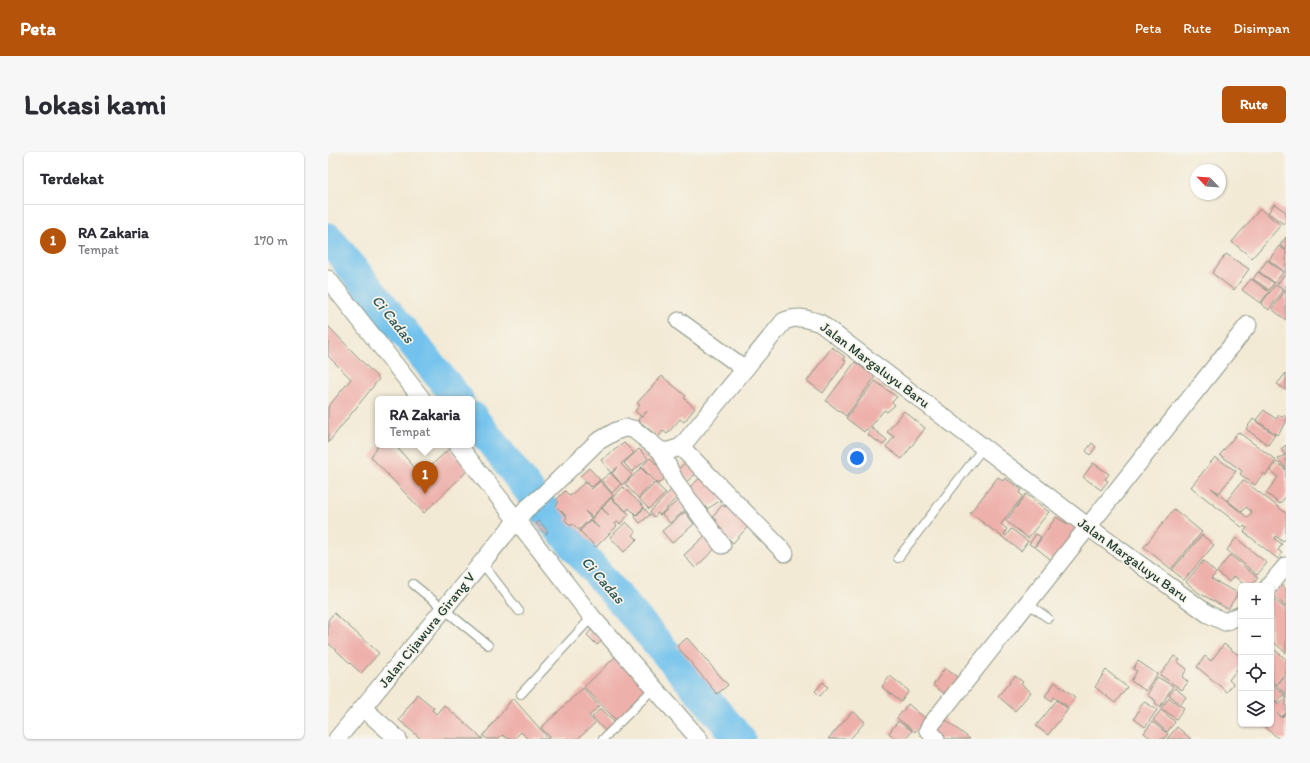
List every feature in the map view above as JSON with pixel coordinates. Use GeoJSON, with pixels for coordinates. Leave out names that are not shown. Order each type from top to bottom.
{"type":"FeatureCollection","features":[{"type":"Feature","properties":{"kind":"street"},"geometry":{"type":"LineString","coordinates":[[328,279],[420,396]]}},
{"type":"Feature","properties":{"kind":"street","name":"Jalan Margaluyu Baru"},"geometry":{"type":"LineString","coordinates":[[681,447],[784,321],[804,317],[820,323],[983,448],[1208,614],[1225,622],[1238,616]]}},
{"type":"Feature","properties":{"kind":"street"},"geometry":{"type":"LineString","coordinates":[[679,321],[745,369]]}},
{"type":"Feature","properties":{"kind":"street"},"geometry":{"type":"LineString","coordinates":[[936,739],[928,730],[930,726],[1087,526],[1248,325]]}},
{"type":"Feature","properties":{"kind":"street"},"geometry":{"type":"LineString","coordinates":[[521,515],[597,442],[616,431],[625,428],[633,429],[661,451],[675,481],[722,546]]}},
{"type":"Feature","properties":{"kind":"street"},"geometry":{"type":"LineString","coordinates":[[661,451],[668,451],[681,447],[785,553]]}},
{"type":"Feature","properties":{"kind":"street"},"geometry":{"type":"LineString","coordinates":[[461,448],[521,515],[592,617],[699,739]]}},
{"type":"Feature","properties":{"kind":"street","name":"Jalan Cijawura Girang V"},"geometry":{"type":"LineString","coordinates":[[337,739],[521,515]]}},
{"type":"Feature","properties":{"kind":"street"},"geometry":{"type":"LineString","coordinates":[[1272,583],[1286,566]]}},
{"type":"Feature","properties":{"kind":"street"},"geometry":{"type":"LineString","coordinates":[[363,708],[398,739]]}},
{"type":"Feature","properties":{"kind":"lane"},"geometry":{"type":"LineString","coordinates":[[898,558],[983,448]]}},
{"type":"Feature","properties":{"kind":"lane"},"geometry":{"type":"LineString","coordinates":[[482,563],[519,611]]}},
{"type":"Feature","properties":{"kind":"lane"},"geometry":{"type":"LineString","coordinates":[[413,584],[488,645]]}},
{"type":"Feature","properties":{"kind":"lane"},"geometry":{"type":"LineString","coordinates":[[1027,603],[1048,618]]}},
{"type":"Feature","properties":{"kind":"lane"},"geometry":{"type":"LineString","coordinates":[[521,694],[592,617]]}},
{"type":"Feature","properties":{"kind":"lane"},"geometry":{"type":"LineString","coordinates":[[603,739],[654,688]]}},
{"type":"Feature","properties":{"kind":"building"},"geometry":{"type":"Polygon","coordinates":[[[1274,204],[1286,212],[1286,220],[1284,224],[1268,213],[1274,204]]]}},
{"type":"Feature","properties":{"kind":"building"},"geometry":{"type":"Polygon","coordinates":[[[1260,209],[1281,225],[1252,258],[1232,242],[1260,209]]]}},
{"type":"Feature","properties":{"kind":"building"},"geometry":{"type":"Polygon","coordinates":[[[1286,237],[1286,250],[1280,245],[1286,237]]]}},
{"type":"Feature","properties":{"kind":"building"},"geometry":{"type":"Polygon","coordinates":[[[1279,246],[1286,251],[1286,273],[1269,260],[1279,246]]]}},
{"type":"Feature","properties":{"kind":"building"},"geometry":{"type":"Polygon","coordinates":[[[1226,254],[1249,269],[1234,290],[1212,273],[1226,254]]]}},
{"type":"Feature","properties":{"kind":"building"},"geometry":{"type":"Polygon","coordinates":[[[1267,260],[1283,272],[1275,283],[1259,272],[1267,260]]]}},
{"type":"Feature","properties":{"kind":"building"},"geometry":{"type":"Polygon","coordinates":[[[1258,272],[1274,283],[1269,290],[1253,279],[1258,272]]]}},
{"type":"Feature","properties":{"kind":"building"},"geometry":{"type":"Polygon","coordinates":[[[1286,273],[1286,291],[1277,284],[1286,273]]]}},
{"type":"Feature","properties":{"kind":"building"},"geometry":{"type":"Polygon","coordinates":[[[1251,279],[1269,292],[1260,303],[1242,290],[1251,279]]]}},
{"type":"Feature","properties":{"kind":"building"},"geometry":{"type":"Polygon","coordinates":[[[1275,285],[1283,290],[1269,310],[1261,304],[1275,285]]]}},
{"type":"Feature","properties":{"kind":"building"},"geometry":{"type":"Polygon","coordinates":[[[1284,292],[1286,293],[1286,320],[1272,309],[1284,292]]]}},
{"type":"Feature","properties":{"kind":"building"},"geometry":{"type":"Polygon","coordinates":[[[328,326],[379,379],[328,443],[328,407],[351,379],[328,356],[328,326]]]}},
{"type":"Feature","properties":{"kind":"building"},"geometry":{"type":"Polygon","coordinates":[[[832,347],[845,357],[843,359],[846,361],[823,393],[807,381],[832,347]]]}},
{"type":"Feature","properties":{"kind":"building"},"geometry":{"type":"Polygon","coordinates":[[[855,362],[875,377],[846,416],[826,401],[855,362]]]}},
{"type":"Feature","properties":{"kind":"building"},"geometry":{"type":"Polygon","coordinates":[[[1286,373],[1286,390],[1277,384],[1286,373]]]}},
{"type":"Feature","properties":{"kind":"building"},"geometry":{"type":"Polygon","coordinates":[[[662,376],[686,396],[684,398],[695,408],[684,422],[680,419],[667,434],[663,431],[658,437],[638,420],[641,416],[635,411],[640,405],[637,403],[662,376]]]}},
{"type":"Feature","properties":{"kind":"building"},"geometry":{"type":"Polygon","coordinates":[[[875,381],[897,397],[892,402],[895,405],[887,412],[884,410],[868,430],[866,429],[864,432],[846,418],[875,381]]]}},
{"type":"Feature","properties":{"kind":"building"},"geometry":{"type":"Polygon","coordinates":[[[1264,410],[1276,419],[1279,415],[1282,417],[1284,415],[1286,417],[1286,423],[1277,435],[1256,420],[1264,410]]]}},
{"type":"Feature","properties":{"kind":"building"},"geometry":{"type":"Polygon","coordinates":[[[904,411],[925,428],[902,459],[886,447],[894,437],[887,432],[904,411]]]}},
{"type":"Feature","properties":{"kind":"building"},"geometry":{"type":"Polygon","coordinates":[[[1253,419],[1275,435],[1268,445],[1246,429],[1253,419]]]}},
{"type":"Feature","properties":{"kind":"building"},"geometry":{"type":"Polygon","coordinates":[[[872,428],[887,440],[883,445],[868,435],[872,428]]]}},
{"type":"Feature","properties":{"kind":"building"},"geometry":{"type":"Polygon","coordinates":[[[1238,432],[1276,460],[1266,475],[1263,473],[1255,485],[1240,474],[1242,471],[1220,455],[1238,432]]]}},
{"type":"Feature","properties":{"kind":"building"},"geometry":{"type":"Polygon","coordinates":[[[624,443],[634,453],[621,464],[632,475],[622,485],[612,473],[618,467],[611,473],[601,460],[624,443]]]}},
{"type":"Feature","properties":{"kind":"building"},"geometry":{"type":"Polygon","coordinates":[[[1092,443],[1096,447],[1090,455],[1086,451],[1092,443]]]}},
{"type":"Feature","properties":{"kind":"building"},"geometry":{"type":"Polygon","coordinates":[[[1286,445],[1286,469],[1278,459],[1285,455],[1281,449],[1286,445]]]}},
{"type":"Feature","properties":{"kind":"building"},"geometry":{"type":"Polygon","coordinates":[[[376,448],[398,448],[421,475],[450,448],[468,470],[424,513],[371,457],[376,448]]]}},
{"type":"Feature","properties":{"kind":"building"},"geometry":{"type":"Polygon","coordinates":[[[639,449],[648,458],[632,472],[624,463],[639,449]]]}},
{"type":"Feature","properties":{"kind":"building"},"geometry":{"type":"Polygon","coordinates":[[[1215,457],[1236,471],[1219,493],[1211,488],[1248,518],[1252,512],[1246,507],[1242,512],[1227,500],[1243,480],[1286,513],[1286,538],[1283,542],[1276,536],[1275,539],[1282,544],[1278,550],[1282,553],[1278,559],[1244,532],[1247,528],[1244,526],[1243,528],[1191,487],[1215,457]]]}},
{"type":"Feature","properties":{"kind":"building"},"geometry":{"type":"Polygon","coordinates":[[[650,458],[668,475],[658,484],[641,467],[650,458]]]}},
{"type":"Feature","properties":{"kind":"building"},"geometry":{"type":"Polygon","coordinates":[[[1277,462],[1286,470],[1286,496],[1280,504],[1266,493],[1278,477],[1270,471],[1277,462]]]}},
{"type":"Feature","properties":{"kind":"building"},"geometry":{"type":"Polygon","coordinates":[[[685,463],[698,472],[685,483],[674,473],[685,463]]]}},
{"type":"Feature","properties":{"kind":"building"},"geometry":{"type":"Polygon","coordinates":[[[1093,463],[1109,474],[1105,479],[1108,481],[1101,490],[1083,477],[1093,463]]]}},
{"type":"Feature","properties":{"kind":"building"},"geometry":{"type":"Polygon","coordinates":[[[589,468],[600,480],[592,487],[580,476],[589,468]]]}},
{"type":"Feature","properties":{"kind":"building"},"geometry":{"type":"Polygon","coordinates":[[[641,468],[654,481],[638,498],[625,484],[641,468]]]}},
{"type":"Feature","properties":{"kind":"building"},"geometry":{"type":"Polygon","coordinates":[[[610,473],[621,484],[612,493],[601,480],[610,473]]]}},
{"type":"Feature","properties":{"kind":"building"},"geometry":{"type":"Polygon","coordinates":[[[702,476],[723,499],[707,509],[689,488],[702,476]]]}},
{"type":"Feature","properties":{"kind":"building"},"geometry":{"type":"Polygon","coordinates":[[[998,477],[1003,481],[1005,478],[1022,490],[1019,493],[1023,496],[1001,524],[1007,529],[1004,534],[1006,536],[1011,529],[1028,541],[1021,551],[970,513],[998,477]]]}},
{"type":"Feature","properties":{"kind":"building"},"geometry":{"type":"Polygon","coordinates":[[[600,481],[613,495],[592,517],[585,511],[591,518],[579,530],[573,524],[571,526],[565,520],[567,517],[556,506],[559,502],[556,500],[565,491],[570,496],[585,482],[592,489],[600,481]]]}},
{"type":"Feature","properties":{"kind":"building"},"geometry":{"type":"Polygon","coordinates":[[[655,483],[666,493],[649,509],[639,499],[655,483]]]}},
{"type":"Feature","properties":{"kind":"building"},"geometry":{"type":"Polygon","coordinates":[[[623,487],[644,507],[636,515],[629,508],[626,511],[612,498],[623,487]]]}},
{"type":"Feature","properties":{"kind":"building"},"geometry":{"type":"Polygon","coordinates":[[[673,488],[680,494],[660,515],[658,513],[654,517],[650,512],[673,488]]]}},
{"type":"Feature","properties":{"kind":"building"},"geometry":{"type":"Polygon","coordinates":[[[1026,494],[1049,512],[1028,538],[1006,521],[1026,494]]]}},
{"type":"Feature","properties":{"kind":"building"},"geometry":{"type":"Polygon","coordinates":[[[682,497],[690,506],[670,523],[662,514],[682,497]]]}},
{"type":"Feature","properties":{"kind":"building"},"geometry":{"type":"Polygon","coordinates":[[[611,498],[629,514],[620,524],[617,522],[615,524],[617,526],[596,547],[580,531],[590,520],[599,528],[591,520],[601,508],[609,515],[602,508],[611,498]]]}},
{"type":"Feature","properties":{"kind":"building"},"geometry":{"type":"Polygon","coordinates":[[[730,502],[752,522],[733,543],[728,538],[726,539],[713,526],[717,520],[713,517],[722,505],[725,507],[730,502]]]}},
{"type":"Feature","properties":{"kind":"building"},"geometry":{"type":"Polygon","coordinates":[[[644,508],[650,515],[640,523],[635,517],[644,508]]]}},
{"type":"Feature","properties":{"kind":"building"},"geometry":{"type":"Polygon","coordinates":[[[1174,509],[1202,532],[1171,569],[1144,547],[1174,509]]]}},
{"type":"Feature","properties":{"kind":"building"},"geometry":{"type":"Polygon","coordinates":[[[685,512],[694,524],[672,543],[662,531],[685,512]]]}},
{"type":"Feature","properties":{"kind":"building"},"geometry":{"type":"Polygon","coordinates":[[[1056,517],[1069,525],[1072,521],[1079,527],[1054,562],[1035,547],[1056,517]]]}},
{"type":"Feature","properties":{"kind":"building"},"geometry":{"type":"Polygon","coordinates":[[[539,521],[548,532],[546,534],[536,523],[539,521]]]}},
{"type":"Feature","properties":{"kind":"building"},"geometry":{"type":"Polygon","coordinates":[[[626,522],[636,532],[633,535],[637,539],[624,552],[610,537],[626,522]]]}},
{"type":"Feature","properties":{"kind":"building"},"geometry":{"type":"Polygon","coordinates":[[[708,533],[719,545],[695,568],[684,555],[708,533]]]}},
{"type":"Feature","properties":{"kind":"building"},"geometry":{"type":"Polygon","coordinates":[[[1036,534],[1041,537],[1034,547],[1029,544],[1036,534]]]}},
{"type":"Feature","properties":{"kind":"building"},"geometry":{"type":"Polygon","coordinates":[[[1202,535],[1214,545],[1184,580],[1172,570],[1202,535]]]}},
{"type":"Feature","properties":{"kind":"building"},"geometry":{"type":"Polygon","coordinates":[[[1236,538],[1267,563],[1257,575],[1227,550],[1236,538]]]}},
{"type":"Feature","properties":{"kind":"building"},"geometry":{"type":"Polygon","coordinates":[[[1230,555],[1258,578],[1254,583],[1242,583],[1234,576],[1229,582],[1217,572],[1230,555]]]}},
{"type":"Feature","properties":{"kind":"building"},"geometry":{"type":"Polygon","coordinates":[[[1203,561],[1216,573],[1211,579],[1238,593],[1228,609],[1199,593],[1186,582],[1203,561]]]}},
{"type":"Feature","properties":{"kind":"building"},"geometry":{"type":"Polygon","coordinates":[[[1281,585],[1286,589],[1286,607],[1274,596],[1274,592],[1281,585]]]}},
{"type":"Feature","properties":{"kind":"building"},"geometry":{"type":"Polygon","coordinates":[[[1274,599],[1286,609],[1286,653],[1274,643],[1274,599]]]}},
{"type":"Feature","properties":{"kind":"building"},"geometry":{"type":"Polygon","coordinates":[[[334,613],[379,653],[361,673],[328,643],[328,620],[334,613]]]}},
{"type":"Feature","properties":{"kind":"building"},"geometry":{"type":"Polygon","coordinates":[[[591,630],[602,641],[597,645],[587,635],[591,630]]]}},
{"type":"Feature","properties":{"kind":"building"},"geometry":{"type":"Polygon","coordinates":[[[687,638],[728,685],[717,694],[677,646],[687,638]]]}},
{"type":"Feature","properties":{"kind":"building"},"geometry":{"type":"Polygon","coordinates":[[[1224,644],[1238,655],[1238,668],[1229,680],[1233,684],[1227,692],[1197,667],[1205,656],[1211,661],[1224,644]]]}},
{"type":"Feature","properties":{"kind":"building"},"geometry":{"type":"Polygon","coordinates":[[[1274,649],[1286,659],[1286,672],[1276,685],[1274,683],[1274,649]]]}},
{"type":"Feature","properties":{"kind":"building"},"geometry":{"type":"Polygon","coordinates":[[[616,656],[648,689],[616,720],[584,687],[616,656]]]}},
{"type":"Feature","properties":{"kind":"building"},"geometry":{"type":"Polygon","coordinates":[[[1174,656],[1180,660],[1178,662],[1187,669],[1182,677],[1188,682],[1182,690],[1160,675],[1174,656]]]}},
{"type":"Feature","properties":{"kind":"building"},"geometry":{"type":"Polygon","coordinates":[[[1138,661],[1157,674],[1146,691],[1131,681],[1137,671],[1133,669],[1138,661]]]}},
{"type":"Feature","properties":{"kind":"building"},"geometry":{"type":"Polygon","coordinates":[[[945,668],[964,682],[949,697],[933,685],[945,668]]]}},
{"type":"Feature","properties":{"kind":"building"},"geometry":{"type":"Polygon","coordinates":[[[1106,670],[1127,687],[1115,703],[1095,687],[1106,670]]]}},
{"type":"Feature","properties":{"kind":"building"},"geometry":{"type":"Polygon","coordinates":[[[1286,673],[1286,694],[1276,685],[1286,673]]]}},
{"type":"Feature","properties":{"kind":"building"},"geometry":{"type":"Polygon","coordinates":[[[890,676],[909,691],[901,702],[882,687],[890,676]]]}},
{"type":"Feature","properties":{"kind":"building"},"geometry":{"type":"Polygon","coordinates":[[[1015,676],[1023,682],[1021,684],[1031,692],[1015,711],[998,696],[1015,676]]]}},
{"type":"Feature","properties":{"kind":"building"},"geometry":{"type":"Polygon","coordinates":[[[1157,677],[1173,686],[1160,707],[1155,703],[1156,701],[1147,695],[1157,677]]]}},
{"type":"Feature","properties":{"kind":"building"},"geometry":{"type":"Polygon","coordinates":[[[823,682],[828,687],[820,696],[815,691],[823,682]]]}},
{"type":"Feature","properties":{"kind":"building"},"geometry":{"type":"Polygon","coordinates":[[[1055,682],[1075,697],[1068,707],[1054,697],[1052,701],[1045,696],[1055,682]]]}},
{"type":"Feature","properties":{"kind":"building"},"geometry":{"type":"Polygon","coordinates":[[[1274,686],[1284,694],[1277,702],[1274,699],[1274,686]]]}},
{"type":"Feature","properties":{"kind":"building"},"geometry":{"type":"Polygon","coordinates":[[[583,688],[599,706],[589,716],[595,723],[578,739],[552,739],[541,728],[583,688]]]}},
{"type":"Feature","properties":{"kind":"building"},"geometry":{"type":"Polygon","coordinates":[[[1175,688],[1186,697],[1181,704],[1169,695],[1175,688]]]}},
{"type":"Feature","properties":{"kind":"building"},"geometry":{"type":"Polygon","coordinates":[[[417,694],[434,708],[432,710],[436,714],[444,705],[483,739],[421,739],[399,720],[417,694]]]}},
{"type":"Feature","properties":{"kind":"building"},"geometry":{"type":"Polygon","coordinates":[[[513,698],[549,739],[528,739],[521,732],[514,739],[509,739],[502,735],[498,739],[487,739],[483,736],[513,698]]]}},
{"type":"Feature","properties":{"kind":"building"},"geometry":{"type":"Polygon","coordinates":[[[1169,698],[1184,708],[1176,719],[1161,708],[1169,698]]]}},
{"type":"Feature","properties":{"kind":"building"},"geometry":{"type":"Polygon","coordinates":[[[1286,698],[1286,713],[1282,717],[1277,713],[1282,718],[1286,714],[1286,739],[1279,739],[1265,727],[1274,727],[1274,700],[1278,704],[1286,698]]]}},
{"type":"Feature","properties":{"kind":"building"},"geometry":{"type":"Polygon","coordinates":[[[1057,700],[1068,709],[1048,735],[1036,726],[1057,700]]]}},
{"type":"Feature","properties":{"kind":"building"},"geometry":{"type":"Polygon","coordinates":[[[1143,702],[1157,710],[1145,727],[1134,719],[1143,702]]]}},
{"type":"Feature","properties":{"kind":"building"},"geometry":{"type":"Polygon","coordinates":[[[908,704],[930,722],[922,724],[915,732],[897,718],[908,704]]]}},
{"type":"Feature","properties":{"kind":"building"},"geometry":{"type":"Polygon","coordinates":[[[601,708],[615,723],[606,732],[592,717],[601,708]]]}},
{"type":"Feature","properties":{"kind":"building"},"geometry":{"type":"Polygon","coordinates":[[[1161,710],[1175,722],[1167,732],[1153,720],[1161,710]]]}},
{"type":"Feature","properties":{"kind":"building"},"geometry":{"type":"Polygon","coordinates":[[[853,711],[865,722],[850,739],[828,739],[853,711]]]}},
{"type":"Feature","properties":{"kind":"building"},"geometry":{"type":"Polygon","coordinates":[[[942,717],[970,739],[937,739],[930,733],[942,717]]]}},
{"type":"Feature","properties":{"kind":"building"},"geometry":{"type":"Polygon","coordinates":[[[898,721],[912,731],[906,739],[896,739],[889,733],[898,721]]]}},
{"type":"Feature","properties":{"kind":"building"},"geometry":{"type":"Polygon","coordinates":[[[1152,722],[1168,734],[1164,739],[1152,739],[1144,733],[1152,722]]]}},
{"type":"Feature","properties":{"kind":"building"},"geometry":{"type":"Polygon","coordinates":[[[1177,727],[1191,739],[1167,739],[1177,727]]]}},
{"type":"Feature","properties":{"kind":"waterway","name":"Ci Cadas"},"geometry":{"type":"LineString","coordinates":[[328,238],[456,396]]}},
{"type":"Feature","properties":{"kind":"waterway","name":"Ci Cadas"},"geometry":{"type":"LineString","coordinates":[[475,421],[555,524],[740,739]]}},
{"type":"Feature","properties":{"kind":"place","name":"RA Zakaria"},"geometry":{"type":"Point","coordinates":[425,494]}}]}
